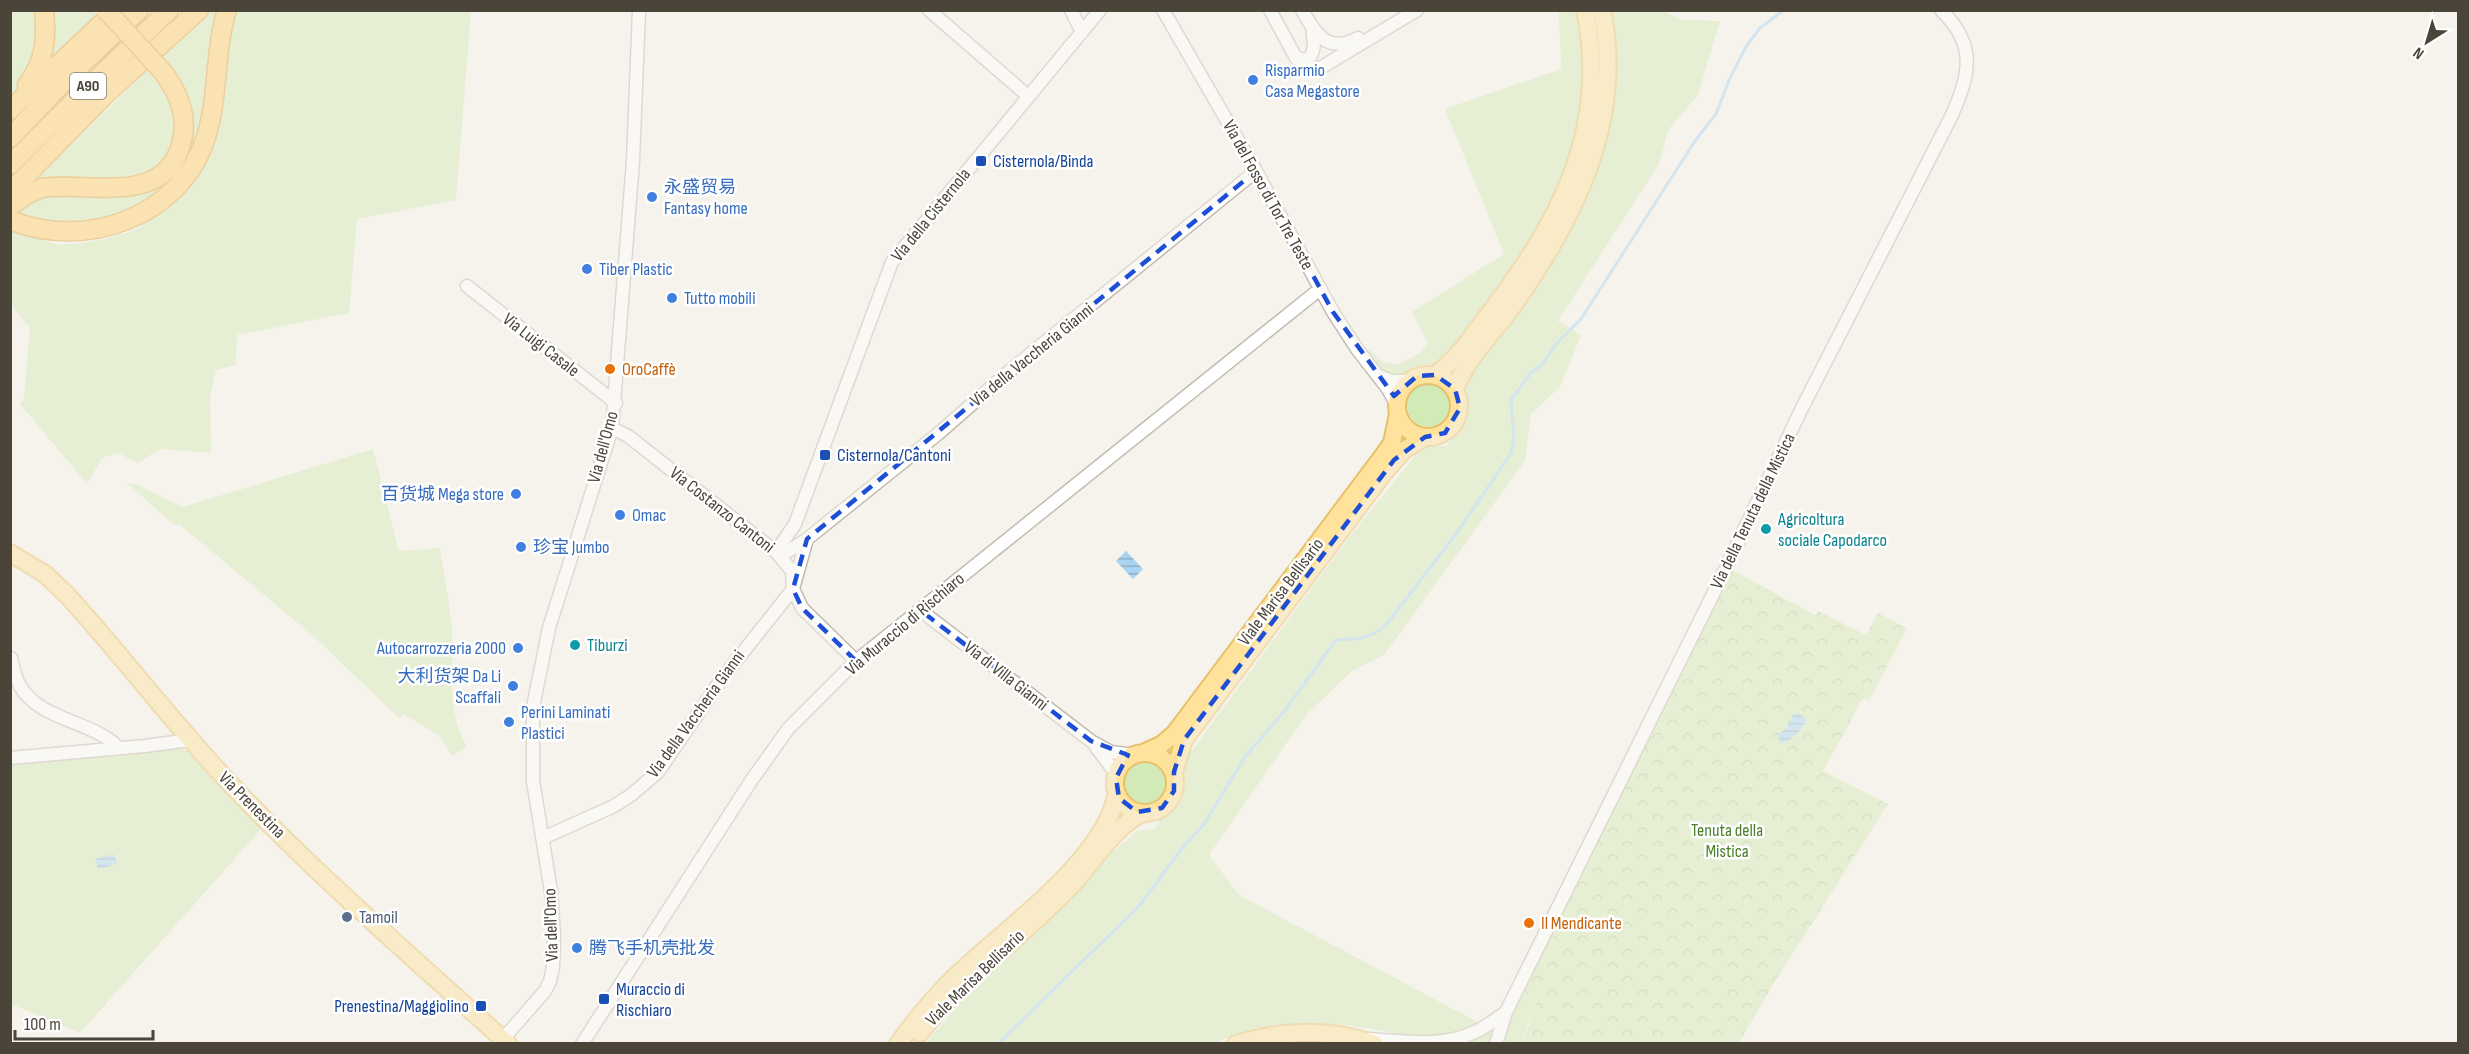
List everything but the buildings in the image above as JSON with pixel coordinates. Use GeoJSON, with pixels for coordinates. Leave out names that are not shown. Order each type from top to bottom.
{"type":"FeatureCollection","features":[{"type":"Feature","properties":{"kind":"highway"},"geometry":{"type":"LineString","coordinates":[[10,109],[36,73],[43,58],[44,10]]}},
{"type":"Feature","properties":{"kind":"highway"},"geometry":{"type":"LineString","coordinates":[[10,206],[42,188],[134,187],[150,182],[161,175],[178,153],[184,129],[178,95],[163,72],[105,10]]}},
{"type":"Feature","properties":{"kind":"highway"},"geometry":{"type":"LineString","coordinates":[[10,109],[116,10]]}},
{"type":"Feature","properties":{"kind":"highway","name":"A90"},"geometry":{"type":"LineString","coordinates":[[10,138],[69,76],[140,10]]}},
{"type":"Feature","properties":{"kind":"highway","name":"A90"},"geometry":{"type":"LineString","coordinates":[[10,165],[169,10]]}},
{"type":"Feature","properties":{"kind":"highway"},"geometry":{"type":"LineString","coordinates":[[10,192],[108,92],[199,10]]}},
{"type":"Feature","properties":{"kind":"highway"},"geometry":{"type":"LineString","coordinates":[[11,220],[46,230],[95,230],[143,213],[171,194],[196,161],[206,139],[214,104],[221,37],[227,10]]}},
{"type":"Feature","properties":{"kind":"main road"},"geometry":{"type":"LineString","coordinates":[[1435,375],[1455,358],[1514,281],[1542,238],[1564,196],[1582,145],[1591,104],[1592,58],[1585,10]]}},
{"type":"Feature","properties":{"kind":"main road"},"geometry":{"type":"LineString","coordinates":[[1455,389],[1465,368],[1518,299],[1550,249],[1582,188],[1598,140],[1606,96],[1607,49],[1602,13]]}},
{"type":"Feature","properties":{"kind":"main road"},"geometry":{"type":"LineString","coordinates":[[1435,375],[1443,378],[1455,389],[1460,408],[1458,418],[1445,433],[1425,437],[1408,430],[1397,409],[1402,387],[1417,376],[1435,375]]}},
{"type":"Feature","properties":{"kind":"main road","name":"Viale Marisa Bellisario"},"geometry":{"type":"LineString","coordinates":[[1138,754],[1167,742],[1190,714],[1385,453],[1392,442],[1397,409]]}},
{"type":"Feature","properties":{"kind":"main road","name":"Viale Marisa Bellisario"},"geometry":{"type":"LineString","coordinates":[[1174,772],[1184,740],[1376,484],[1404,450],[1425,437]]}},
{"type":"Feature","properties":{"kind":"main road","name":"Via Prenestina"},"geometry":{"type":"LineString","coordinates":[[10,553],[45,574],[68,596],[190,740],[269,824],[505,1041]]}},
{"type":"Feature","properties":{"kind":"main road"},"geometry":{"type":"LineString","coordinates":[[1152,753],[1161,757],[1174,772],[1174,791],[1168,802],[1158,810],[1142,813],[1127,807],[1117,793],[1117,775],[1123,763],[1138,754],[1152,753]]}},
{"type":"Feature","properties":{"kind":"main road","name":"Viale Marisa Bellisario"},"geometry":{"type":"LineString","coordinates":[[898,1044],[927,1006],[958,974],[1046,894],[1074,865],[1105,827],[1117,793]]}},
{"type":"Feature","properties":{"kind":"main road","name":"Viale Marisa Bellisario"},"geometry":{"type":"LineString","coordinates":[[912,1044],[966,982],[1071,886],[1119,828],[1142,813]]}},
{"type":"Feature","properties":{"kind":"main road"},"geometry":{"type":"LineString","coordinates":[[1236,1044],[1283,1034],[1315,1032],[1368,1041]]}},
{"type":"Feature","properties":{"kind":"street","name":"Via dell'Omo"},"geometry":{"type":"LineString","coordinates":[[505,1041],[544,991],[552,976],[554,934],[548,866],[536,804],[532,727],[534,693],[555,607],[612,428],[616,403],[633,161],[639,10]]}},
{"type":"Feature","properties":{"kind":"street"},"geometry":{"type":"LineString","coordinates":[[929,10],[1028,96]]}},
{"type":"Feature","properties":{"kind":"street"},"geometry":{"type":"LineString","coordinates":[[1071,10],[1082,32]]}},
{"type":"Feature","properties":{"kind":"street","name":"Via della Cisternola"},"geometry":{"type":"LineString","coordinates":[[776,552],[794,528],[892,262],[1100,10]]}},
{"type":"Feature","properties":{"kind":"street","name":"Via del Fosso di Tor Tre Teste"},"geometry":{"type":"LineString","coordinates":[[1163,10],[1256,171],[1320,289],[1357,349],[1378,376],[1397,409]]}},
{"type":"Feature","properties":{"kind":"street"},"geometry":{"type":"LineString","coordinates":[[1270,10],[1302,68],[1317,70],[1417,10]]}},
{"type":"Feature","properties":{"kind":"street"},"geometry":{"type":"LineString","coordinates":[[1302,10],[1312,27],[1326,41],[1336,44],[1345,44],[1364,35],[1402,10]]}},
{"type":"Feature","properties":{"kind":"street","name":"Via della Tenuta della Mistica"},"geometry":{"type":"LineString","coordinates":[[1496,1044],[1506,1012],[1722,576],[1802,408],[1952,115],[1962,85],[1967,55],[1960,32],[1941,10]]}},
{"type":"Feature","properties":{"kind":"street"},"geometry":{"type":"LineString","coordinates":[[1295,56],[1302,60],[1312,55],[1314,45],[1312,27]]}},
{"type":"Feature","properties":{"kind":"street","name":"Via della Vaccheria Gianni"},"geometry":{"type":"LineString","coordinates":[[776,552],[787,552],[807,539],[1256,171]]}},
{"type":"Feature","properties":{"kind":"street","name":"Via Luigi Casale"},"geometry":{"type":"LineString","coordinates":[[467,286],[616,403]]}},
{"type":"Feature","properties":{"kind":"street","name":"Via Muraccio di Rischiaro"},"geometry":{"type":"LineString","coordinates":[[582,1044],[751,781],[788,729],[856,661],[1320,289]]}},
{"type":"Feature","properties":{"kind":"street"},"geometry":{"type":"LineString","coordinates":[[1378,376],[1392,381],[1409,381]]}},
{"type":"Feature","properties":{"kind":"street","name":"Via Costanzo Cantoni"},"geometry":{"type":"LineString","coordinates":[[612,428],[628,436],[776,552],[792,571],[793,589],[802,608],[856,661]]}},
{"type":"Feature","properties":{"kind":"street"},"geometry":{"type":"LineString","coordinates":[[794,528],[807,539]]}},
{"type":"Feature","properties":{"kind":"street","name":"Via della Vaccheria Gianni"},"geometry":{"type":"LineString","coordinates":[[543,838],[631,795],[658,772],[721,680],[793,589],[807,539]]}},
{"type":"Feature","properties":{"kind":"street","name":"Via di Villa Gianni"},"geometry":{"type":"LineString","coordinates":[[920,610],[1091,741],[1111,752],[1138,754]]}},
{"type":"Feature","properties":{"kind":"street"},"geometry":{"type":"LineString","coordinates":[[11,658],[18,683],[33,701],[97,732],[119,748]]}},
{"type":"Feature","properties":{"kind":"street"},"geometry":{"type":"LineString","coordinates":[[10,758],[190,740]]}},
{"type":"Feature","properties":{"kind":"street","name":"Via di Villa Gianni"},"geometry":{"type":"LineString","coordinates":[[1091,741],[1117,775]]}},
{"type":"Feature","properties":{"kind":"street"},"geometry":{"type":"LineString","coordinates":[[1368,1041],[1425,1043],[1453,1040],[1474,1033],[1506,1012]]}},
{"type":"Feature","properties":{"kind":"highlighted area"},"geometry":{"type":"Polygon","coordinates":[[[1256,171],[1333,312],[1394,396],[1417,376],[1435,375],[1455,389],[1460,408],[1445,433],[1425,437],[1394,460],[1184,740],[1174,772],[1174,791],[1162,808],[1137,812],[1119,798],[1116,778],[1128,755],[1091,741],[920,610],[856,661],[802,608],[793,589],[807,539],[1256,171]]]}},
{"type":"Feature","properties":{"kind":"green space"},"geometry":{"type":"Polygon","coordinates":[[[11,11],[37,11],[40,40],[29,74],[11,99],[11,11]]]}},
{"type":"Feature","properties":{"kind":"green space"},"geometry":{"type":"Polygon","coordinates":[[[50,11],[94,11],[97,13],[46,68],[50,11]]]}},
{"type":"Feature","properties":{"kind":"green space"},"geometry":{"type":"Polygon","coordinates":[[[211,11],[221,11],[208,113],[178,178],[126,215],[66,227],[11,213],[40,195],[122,195],[185,146],[161,58],[211,11]]]}},
{"type":"Feature","properties":{"kind":"green space"},"geometry":{"type":"Polygon","coordinates":[[[235,11],[471,11],[456,200],[357,219],[349,313],[237,335],[236,365],[216,370],[210,396],[211,453],[160,449],[138,463],[118,453],[102,458],[87,484],[20,404],[24,398],[30,328],[11,304],[10,229],[58,245],[102,240],[135,230],[173,204],[204,161],[235,11]]]}},
{"type":"Feature","properties":{"kind":"green space"},"geometry":{"type":"Polygon","coordinates":[[[1559,11],[1581,11],[1586,100],[1579,137],[1534,245],[1442,365],[1403,377],[1388,375],[1375,366],[1360,348],[1365,347],[1383,362],[1397,365],[1420,353],[1428,343],[1412,312],[1504,254],[1445,109],[1561,69],[1559,11]]]}},
{"type":"Feature","properties":{"kind":"green space"},"geometry":{"type":"Polygon","coordinates":[[[1602,11],[1664,11],[1681,20],[1720,21],[1698,95],[1668,130],[1659,164],[1558,321],[1581,335],[1560,387],[1531,414],[1525,461],[1384,655],[1352,671],[1306,715],[1209,855],[1239,895],[1485,1026],[1489,1014],[1522,993],[1537,999],[1522,1043],[1414,1043],[1394,1033],[1348,1025],[1256,1028],[1210,1044],[925,1044],[975,986],[1101,862],[1137,831],[1155,829],[1179,782],[1190,753],[1351,535],[1423,446],[1447,446],[1466,419],[1460,388],[1491,350],[1580,211],[1610,108],[1602,11]]]}},
{"type":"Feature","properties":{"kind":"green space"},"geometry":{"type":"Polygon","coordinates":[[[148,69],[160,80],[179,120],[168,160],[144,177],[26,189],[148,69]]]}},
{"type":"Feature","properties":{"kind":"green space"},"geometry":{"type":"Polygon","coordinates":[[[1429,383],[1438,384],[1445,389],[1450,396],[1450,414],[1445,421],[1438,426],[1429,427],[1420,426],[1413,421],[1408,414],[1407,405],[1408,396],[1413,389],[1420,384],[1429,383]]]}},
{"type":"Feature","properties":{"kind":"green space"},"geometry":{"type":"Polygon","coordinates":[[[373,449],[399,551],[440,548],[452,632],[454,705],[460,733],[467,746],[452,756],[439,736],[404,714],[399,718],[311,634],[179,524],[174,525],[127,483],[138,485],[183,507],[373,449]]]}},
{"type":"Feature","properties":{"kind":"green space","name":"Tenuta della Mistica"},"geometry":{"type":"Polygon","coordinates":[[[1732,570],[1815,615],[1818,611],[1866,635],[1878,613],[1907,628],[1869,701],[1863,698],[1823,771],[1888,804],[1771,988],[1739,1043],[1523,1043],[1537,1000],[1522,993],[1683,663],[1732,570]]]}},
{"type":"Feature","properties":{"kind":"green space"},"geometry":{"type":"Polygon","coordinates":[[[181,748],[190,752],[231,799],[262,828],[80,1033],[11,1004],[11,762],[181,748]]]}},
{"type":"Feature","properties":{"kind":"green space"},"geometry":{"type":"Polygon","coordinates":[[[1145,761],[1160,768],[1167,783],[1160,798],[1145,805],[1130,798],[1123,783],[1130,768],[1145,761]]]}},
{"type":"Feature","properties":{"kind":"water"},"geometry":{"type":"Polygon","coordinates":[[[1126,551],[1143,569],[1133,579],[1116,561],[1126,551]]]}},
{"type":"Feature","properties":{"kind":"water"},"geometry":{"type":"Polygon","coordinates":[[[1799,713],[1806,719],[1803,727],[1792,738],[1780,743],[1778,735],[1787,728],[1793,715],[1799,713]]]}},
{"type":"Feature","properties":{"kind":"water"},"geometry":{"type":"Polygon","coordinates":[[[114,854],[117,864],[98,869],[95,859],[114,854]]]}},
{"type":"Feature","properties":{"kind":"waterway"},"geometry":{"type":"LineString","coordinates":[[998,1044],[1140,905],[1183,847],[1204,824],[1245,757],[1286,709],[1336,640],[1369,636],[1386,625],[1459,530],[1511,453],[1514,439],[1511,400],[1530,374],[1545,361],[1555,345],[1581,319],[1695,141],[1716,114],[1730,78],[1747,45],[1760,28],[1784,10]]}},
{"type":"Feature","properties":{"kind":"place","name":"Risparmio Casa Megastore"},"geometry":{"type":"Point","coordinates":[1253,80]}},
{"type":"Feature","properties":{"kind":"place","name":"Cisternola/Binda"},"geometry":{"type":"Point","coordinates":[981,161]}},
{"type":"Feature","properties":{"kind":"place","name":"永盛贸易 Fantasy home"},"geometry":{"type":"Point","coordinates":[652,197]}},
{"type":"Feature","properties":{"kind":"place","name":"Tiber Plastic"},"geometry":{"type":"Point","coordinates":[587,269]}},
{"type":"Feature","properties":{"kind":"place","name":"Tutto mobili"},"geometry":{"type":"Point","coordinates":[672,298]}},
{"type":"Feature","properties":{"kind":"place","name":"OroCaffè"},"geometry":{"type":"Point","coordinates":[610,369]}},
{"type":"Feature","properties":{"kind":"place","name":"Cisternola/Cantoni"},"geometry":{"type":"Point","coordinates":[825,455]}},
{"type":"Feature","properties":{"kind":"place","name":"百货城 Mega store"},"geometry":{"type":"Point","coordinates":[516,494]}},
{"type":"Feature","properties":{"kind":"place","name":"Omac"},"geometry":{"type":"Point","coordinates":[620,515]}},
{"type":"Feature","properties":{"kind":"place","name":"Agricoltura sociale Capodarco"},"geometry":{"type":"Point","coordinates":[1766,529]}},
{"type":"Feature","properties":{"kind":"place","name":"珍宝 Jumbo"},"geometry":{"type":"Point","coordinates":[521,547]}},
{"type":"Feature","properties":{"kind":"place","name":"Tiburzi"},"geometry":{"type":"Point","coordinates":[575,645]}},
{"type":"Feature","properties":{"kind":"place","name":"Autocarrozzeria 2000"},"geometry":{"type":"Point","coordinates":[518,648]}},
{"type":"Feature","properties":{"kind":"place","name":"大利货架 Da Li Scaffali"},"geometry":{"type":"Point","coordinates":[513,686]}},
{"type":"Feature","properties":{"kind":"place","name":"Perini Laminati Plastici"},"geometry":{"type":"Point","coordinates":[509,722]}},
{"type":"Feature","properties":{"kind":"place","name":"Tamoil"},"geometry":{"type":"Point","coordinates":[347,917]}},
{"type":"Feature","properties":{"kind":"place","name":"Il Mendicante"},"geometry":{"type":"Point","coordinates":[1529,923]}},
{"type":"Feature","properties":{"kind":"place","name":"腾飞手机壳批发"},"geometry":{"type":"Point","coordinates":[577,948]}},
{"type":"Feature","properties":{"kind":"place","name":"Muraccio di Rischiaro"},"geometry":{"type":"Point","coordinates":[604,999]}},
{"type":"Feature","properties":{"kind":"place","name":"Prenestina/Maggiolino"},"geometry":{"type":"Point","coordinates":[481,1006]}}]}
